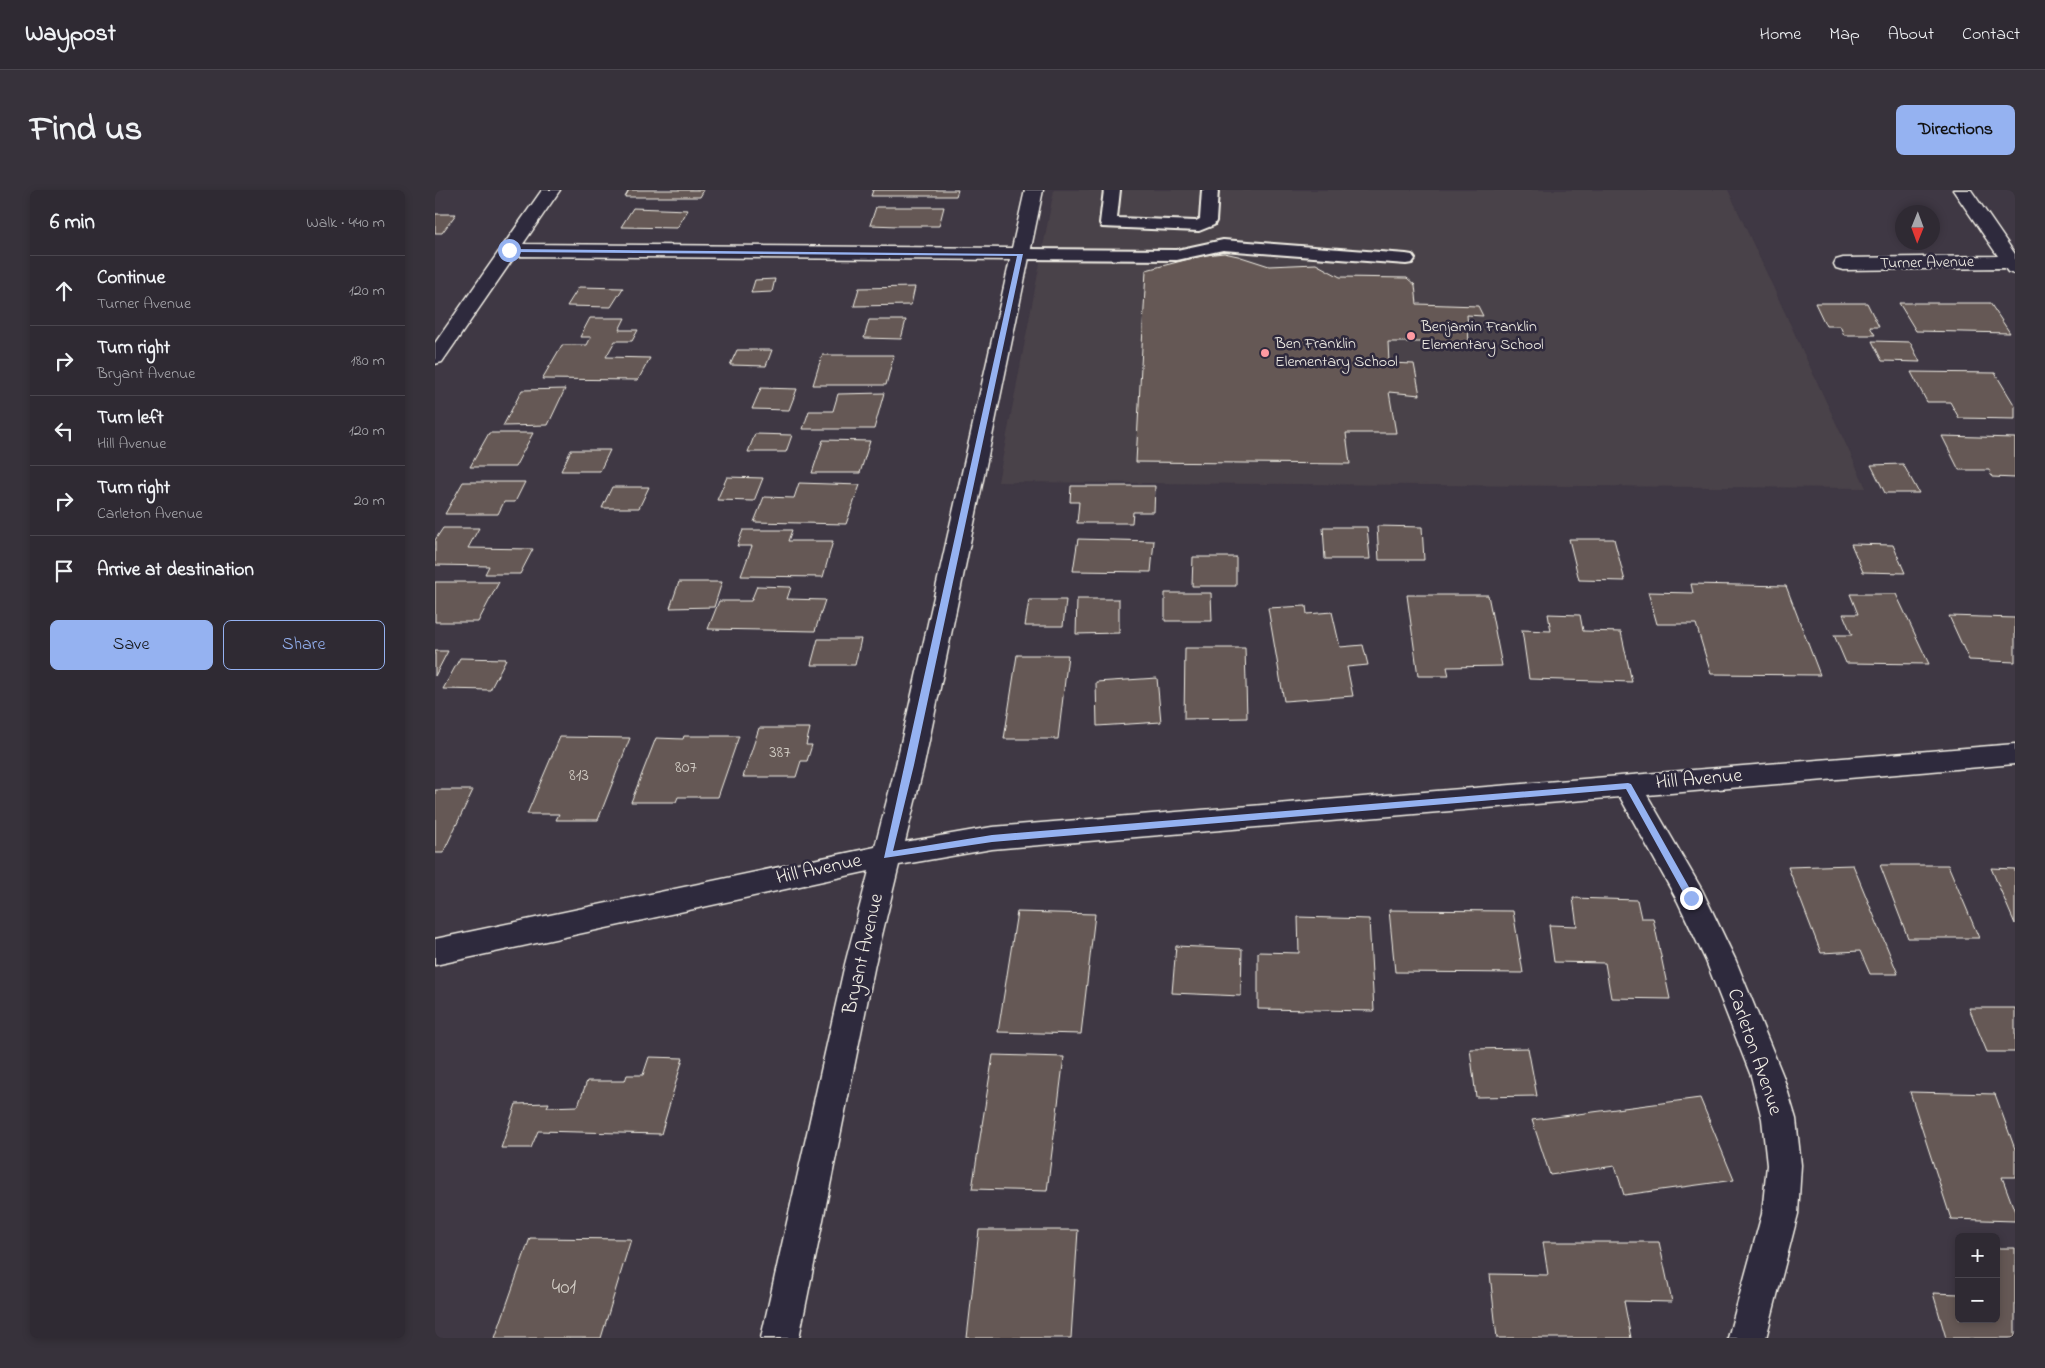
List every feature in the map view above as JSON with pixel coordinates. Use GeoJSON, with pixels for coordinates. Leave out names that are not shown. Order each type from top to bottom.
{"type":"FeatureCollection","features":[{"type":"Feature","properties":{"kind":"street"},"geometry":{"type":"LineString","coordinates":[[435,358],[551,190]]}},
{"type":"Feature","properties":{"kind":"street","name":"Bryant Avenue"},"geometry":{"type":"LineString","coordinates":[[780,1338],[861,964],[912,755],[1034,190]]}},
{"type":"Feature","properties":{"kind":"street"},"geometry":{"type":"LineString","coordinates":[[1962,190],[2013,265]]}},
{"type":"Feature","properties":{"kind":"street","name":"Turner Avenue"},"geometry":{"type":"LineString","coordinates":[[1993,236],[2015,236]]}},
{"type":"Feature","properties":{"kind":"street"},"geometry":{"type":"LineString","coordinates":[[509,250],[1020,254]]}},
{"type":"Feature","properties":{"kind":"street","name":"Turner Avenue"},"geometry":{"type":"LineString","coordinates":[[1843,264],[2013,265]]}},
{"type":"Feature","properties":{"kind":"street"},"geometry":{"type":"LineString","coordinates":[[435,322],[460,322]]}},
{"type":"Feature","properties":{"kind":"street","name":"Hill Avenue"},"geometry":{"type":"LineString","coordinates":[[435,952],[887,856],[992,838],[2015,754]]}},
{"type":"Feature","properties":{"kind":"street","name":"Carleton Avenue"},"geometry":{"type":"LineString","coordinates":[[1628,786],[1691,898],[1721,961],[1767,1076],[1779,1118],[1783,1165],[1780,1214],[1747,1338]]}},
{"type":"Feature","properties":{"kind":"lane"},"geometry":{"type":"LineString","coordinates":[[1112,190],[1108,223],[1199,226],[1208,221],[1210,190]]}},
{"type":"Feature","properties":{"kind":"lane"},"geometry":{"type":"LineString","coordinates":[[1020,254],[1177,255],[1223,245],[1406,259]]}},
{"type":"Feature","properties":{"kind":"shaded area","name":"Benjamin Franklin Elementary School"},"geometry":{"type":"Polygon","coordinates":[[[1054,190],[1728,190],[1866,488],[998,482],[1054,190]]]}},
{"type":"Feature","properties":{"kind":"building"},"geometry":{"type":"Polygon","coordinates":[[[629,190],[704,190],[700,197],[625,197],[629,190]]]}},
{"type":"Feature","properties":{"kind":"building"},"geometry":{"type":"Polygon","coordinates":[[[873,190],[958,190],[956,196],[871,196],[873,190]]]}},
{"type":"Feature","properties":{"kind":"building"},"geometry":{"type":"Polygon","coordinates":[[[876,207],[944,207],[939,226],[898,226],[870,225],[876,207]]]}},
{"type":"Feature","properties":{"kind":"building"},"geometry":{"type":"Polygon","coordinates":[[[633,208],[688,210],[677,228],[621,227],[633,208]]]}},
{"type":"Feature","properties":{"kind":"building"},"geometry":{"type":"Polygon","coordinates":[[[435,214],[456,214],[442,233],[435,233],[435,214]]]}},
{"type":"Feature","properties":{"kind":"building","name":"Ben Franklin Elementary School"},"geometry":{"type":"Polygon","coordinates":[[[1224,253],[1269,266],[1316,264],[1340,277],[1407,278],[1415,285],[1417,304],[1478,306],[1483,316],[1467,315],[1469,342],[1388,342],[1389,363],[1414,364],[1420,395],[1389,392],[1396,433],[1346,433],[1350,464],[1136,462],[1146,270],[1205,255],[1224,253]]]}},
{"type":"Feature","properties":{"kind":"building"},"geometry":{"type":"Polygon","coordinates":[[[775,279],[772,292],[751,293],[755,280],[775,279]]]}},
{"type":"Feature","properties":{"kind":"building"},"geometry":{"type":"Polygon","coordinates":[[[579,287],[623,288],[611,307],[567,306],[579,287]]]}},
{"type":"Feature","properties":{"kind":"building"},"geometry":{"type":"Polygon","coordinates":[[[915,287],[911,305],[854,306],[859,288],[915,287]]]}},
{"type":"Feature","properties":{"kind":"building"},"geometry":{"type":"Polygon","coordinates":[[[1815,303],[1867,303],[1879,327],[1870,327],[1875,335],[1844,335],[1840,326],[1826,326],[1815,303]]]}},
{"type":"Feature","properties":{"kind":"building"},"geometry":{"type":"Polygon","coordinates":[[[1899,303],[1990,303],[2010,333],[1916,331],[1899,303]]]}},
{"type":"Feature","properties":{"kind":"building"},"geometry":{"type":"Polygon","coordinates":[[[590,318],[625,318],[619,330],[638,330],[632,341],[615,341],[606,357],[650,358],[638,380],[542,379],[562,345],[587,345],[591,337],[580,337],[590,318]]]}},
{"type":"Feature","properties":{"kind":"building"},"geometry":{"type":"Polygon","coordinates":[[[869,320],[906,320],[901,339],[864,338],[869,320]]]}},
{"type":"Feature","properties":{"kind":"building"},"geometry":{"type":"Polygon","coordinates":[[[1872,341],[1910,342],[1920,362],[1882,361],[1872,341]]]}},
{"type":"Feature","properties":{"kind":"building"},"geometry":{"type":"Polygon","coordinates":[[[737,350],[772,350],[766,366],[730,365],[737,350]]]}},
{"type":"Feature","properties":{"kind":"building"},"geometry":{"type":"Polygon","coordinates":[[[822,355],[894,355],[886,385],[813,385],[822,355]]]}},
{"type":"Feature","properties":{"kind":"building"},"geometry":{"type":"Polygon","coordinates":[[[1911,372],[1995,373],[2015,406],[2015,419],[1959,418],[1950,402],[1927,402],[1911,372]]]}},
{"type":"Feature","properties":{"kind":"building"},"geometry":{"type":"Polygon","coordinates":[[[761,388],[797,389],[789,410],[752,409],[761,388]]]}},
{"type":"Feature","properties":{"kind":"building"},"geometry":{"type":"Polygon","coordinates":[[[565,389],[548,425],[503,426],[522,390],[565,389]]]}},
{"type":"Feature","properties":{"kind":"building"},"geometry":{"type":"Polygon","coordinates":[[[884,393],[874,429],[803,429],[809,411],[833,411],[838,394],[884,393]]]}},
{"type":"Feature","properties":{"kind":"building"},"geometry":{"type":"Polygon","coordinates":[[[489,433],[533,433],[515,467],[470,467],[489,433]]]}},
{"type":"Feature","properties":{"kind":"building"},"geometry":{"type":"Polygon","coordinates":[[[755,434],[792,435],[786,452],[748,452],[755,434]]]}},
{"type":"Feature","properties":{"kind":"building"},"geometry":{"type":"Polygon","coordinates":[[[1942,436],[2015,438],[2015,478],[1992,477],[1989,470],[1959,470],[1942,436]]]}},
{"type":"Feature","properties":{"kind":"building"},"geometry":{"type":"Polygon","coordinates":[[[823,440],[870,441],[860,473],[812,473],[823,440]]]}},
{"type":"Feature","properties":{"kind":"building"},"geometry":{"type":"Polygon","coordinates":[[[571,450],[610,450],[600,471],[561,471],[571,450]]]}},
{"type":"Feature","properties":{"kind":"building"},"geometry":{"type":"Polygon","coordinates":[[[1903,464],[1919,493],[1885,493],[1871,465],[1903,464]]]}},
{"type":"Feature","properties":{"kind":"building"},"geometry":{"type":"Polygon","coordinates":[[[727,477],[763,478],[754,501],[717,500],[727,477]]]}},
{"type":"Feature","properties":{"kind":"building"},"geometry":{"type":"Polygon","coordinates":[[[463,482],[525,482],[515,502],[504,502],[498,514],[445,514],[463,482]]]}},
{"type":"Feature","properties":{"kind":"building"},"geometry":{"type":"Polygon","coordinates":[[[799,483],[860,485],[846,524],[754,522],[764,497],[794,498],[799,483]]]}},
{"type":"Feature","properties":{"kind":"building"},"geometry":{"type":"Polygon","coordinates":[[[1071,486],[1155,486],[1154,512],[1133,512],[1132,523],[1077,523],[1079,502],[1070,502],[1071,486]]]}},
{"type":"Feature","properties":{"kind":"building"},"geometry":{"type":"Polygon","coordinates":[[[612,487],[649,487],[639,508],[602,508],[612,487]]]}},
{"type":"Feature","properties":{"kind":"building"},"geometry":{"type":"Polygon","coordinates":[[[1377,526],[1422,527],[1424,560],[1379,560],[1377,526]]]}},
{"type":"Feature","properties":{"kind":"building"},"geometry":{"type":"Polygon","coordinates":[[[1323,527],[1367,527],[1370,559],[1325,559],[1323,527]]]}},
{"type":"Feature","properties":{"kind":"building"},"geometry":{"type":"Polygon","coordinates":[[[443,528],[479,528],[468,548],[533,549],[520,574],[485,574],[489,566],[435,565],[435,540],[443,528]]]}},
{"type":"Feature","properties":{"kind":"building"},"geometry":{"type":"Polygon","coordinates":[[[743,530],[792,530],[788,541],[833,541],[823,577],[741,576],[752,546],[737,546],[743,530]]]}},
{"type":"Feature","properties":{"kind":"building"},"geometry":{"type":"Polygon","coordinates":[[[1078,539],[1154,541],[1151,572],[1073,571],[1078,539]]]}},
{"type":"Feature","properties":{"kind":"building"},"geometry":{"type":"Polygon","coordinates":[[[1569,539],[1614,539],[1625,581],[1579,580],[1569,539]]]}},
{"type":"Feature","properties":{"kind":"building"},"geometry":{"type":"Polygon","coordinates":[[[1851,544],[1893,545],[1905,573],[1863,572],[1851,544]]]}},
{"type":"Feature","properties":{"kind":"building"},"geometry":{"type":"Polygon","coordinates":[[[1193,557],[1236,557],[1236,586],[1192,586],[1193,557]]]}},
{"type":"Feature","properties":{"kind":"building"},"geometry":{"type":"Polygon","coordinates":[[[435,582],[499,582],[478,622],[435,622],[435,582]]]}},
{"type":"Feature","properties":{"kind":"building"},"geometry":{"type":"Polygon","coordinates":[[[679,582],[722,582],[714,607],[670,608],[679,582]]]}},
{"type":"Feature","properties":{"kind":"building"},"geometry":{"type":"Polygon","coordinates":[[[1691,584],[1786,586],[1820,675],[1711,674],[1696,624],[1657,624],[1648,592],[1693,593],[1691,584]]]}},
{"type":"Feature","properties":{"kind":"building"},"geometry":{"type":"Polygon","coordinates":[[[757,586],[791,587],[787,599],[825,600],[815,631],[708,629],[719,601],[751,601],[757,586]]]}},
{"type":"Feature","properties":{"kind":"building"},"geometry":{"type":"Polygon","coordinates":[[[1165,593],[1211,593],[1212,621],[1165,621],[1165,593]]]}},
{"type":"Feature","properties":{"kind":"building"},"geometry":{"type":"Polygon","coordinates":[[[1850,594],[1896,594],[1929,664],[1846,663],[1834,635],[1852,635],[1843,614],[1858,614],[1850,594]]]}},
{"type":"Feature","properties":{"kind":"building"},"geometry":{"type":"Polygon","coordinates":[[[1407,595],[1488,595],[1502,666],[1447,667],[1449,676],[1418,676],[1407,595]]]}},
{"type":"Feature","properties":{"kind":"building"},"geometry":{"type":"Polygon","coordinates":[[[1077,599],[1119,599],[1119,633],[1076,634],[1077,599]]]}},
{"type":"Feature","properties":{"kind":"building"},"geometry":{"type":"Polygon","coordinates":[[[1029,600],[1066,600],[1063,626],[1025,626],[1029,600]]]}},
{"type":"Feature","properties":{"kind":"building"},"geometry":{"type":"Polygon","coordinates":[[[1306,606],[1307,614],[1332,612],[1340,647],[1363,645],[1368,665],[1347,667],[1353,696],[1284,701],[1268,608],[1306,606]]]}},
{"type":"Feature","properties":{"kind":"building"},"geometry":{"type":"Polygon","coordinates":[[[1548,614],[1580,615],[1583,631],[1621,632],[1632,682],[1529,679],[1522,630],[1551,631],[1548,614]]]}},
{"type":"Feature","properties":{"kind":"building"},"geometry":{"type":"Polygon","coordinates":[[[1949,616],[2015,618],[2015,662],[1969,660],[1949,616]]]}},
{"type":"Feature","properties":{"kind":"building"},"geometry":{"type":"Polygon","coordinates":[[[818,639],[861,639],[855,665],[811,665],[818,639]]]}},
{"type":"Feature","properties":{"kind":"building"},"geometry":{"type":"Polygon","coordinates":[[[1185,648],[1245,648],[1247,718],[1184,719],[1185,648]]]}},
{"type":"Feature","properties":{"kind":"building"},"geometry":{"type":"Polygon","coordinates":[[[435,651],[448,651],[435,676],[435,651]]]}},
{"type":"Feature","properties":{"kind":"building"},"geometry":{"type":"Polygon","coordinates":[[[1017,655],[1068,655],[1058,739],[1004,739],[1017,655]]]}},
{"type":"Feature","properties":{"kind":"building"},"geometry":{"type":"Polygon","coordinates":[[[460,658],[506,659],[490,690],[443,689],[460,658]]]}},
{"type":"Feature","properties":{"kind":"building"},"geometry":{"type":"Polygon","coordinates":[[[1157,678],[1161,722],[1097,726],[1096,682],[1157,678]]]}},
{"type":"Feature","properties":{"kind":"building"},"geometry":{"type":"Polygon","coordinates":[[[759,728],[810,728],[806,745],[812,745],[807,761],[801,761],[796,777],[743,777],[759,728]]]}},
{"type":"Feature","properties":{"kind":"building"},"geometry":{"type":"Polygon","coordinates":[[[684,736],[739,736],[718,797],[678,797],[676,802],[631,802],[656,738],[683,739],[684,736]]]}},
{"type":"Feature","properties":{"kind":"building"},"geometry":{"type":"Polygon","coordinates":[[[560,737],[630,738],[598,820],[556,820],[559,814],[527,814],[560,737]]]}},
{"type":"Feature","properties":{"kind":"building"},"geometry":{"type":"Polygon","coordinates":[[[435,790],[473,790],[443,853],[435,853],[435,790]]]}},
{"type":"Feature","properties":{"kind":"building"},"geometry":{"type":"Polygon","coordinates":[[[1853,865],[1898,974],[1870,974],[1860,951],[1821,953],[1788,867],[1853,865]]]}},
{"type":"Feature","properties":{"kind":"building"},"geometry":{"type":"Polygon","coordinates":[[[1880,865],[1948,865],[1979,938],[1908,938],[1880,865]]]}},
{"type":"Feature","properties":{"kind":"building"},"geometry":{"type":"Polygon","coordinates":[[[1991,868],[2015,869],[2015,924],[1991,868]]]}},
{"type":"Feature","properties":{"kind":"building"},"geometry":{"type":"Polygon","coordinates":[[[1573,898],[1637,900],[1641,918],[1653,918],[1670,999],[1611,998],[1605,963],[1554,962],[1549,925],[1577,926],[1573,898]]]}},
{"type":"Feature","properties":{"kind":"building"},"geometry":{"type":"Polygon","coordinates":[[[1389,910],[1513,911],[1523,973],[1395,972],[1389,910]]]}},
{"type":"Feature","properties":{"kind":"building"},"geometry":{"type":"Polygon","coordinates":[[[1017,912],[1095,914],[1081,1034],[998,1032],[1017,912]]]}},
{"type":"Feature","properties":{"kind":"building"},"geometry":{"type":"Polygon","coordinates":[[[1298,917],[1369,919],[1374,1011],[1258,1009],[1258,952],[1299,953],[1298,917]]]}},
{"type":"Feature","properties":{"kind":"building"},"geometry":{"type":"Polygon","coordinates":[[[1176,946],[1242,949],[1241,996],[1172,993],[1176,946]]]}},
{"type":"Feature","properties":{"kind":"building"},"geometry":{"type":"Polygon","coordinates":[[[1969,1008],[2015,1008],[2015,1052],[1987,1052],[1969,1008]]]}},
{"type":"Feature","properties":{"kind":"building"},"geometry":{"type":"Polygon","coordinates":[[[1528,1048],[1537,1096],[1476,1097],[1470,1049],[1528,1048]]]}},
{"type":"Feature","properties":{"kind":"building"},"geometry":{"type":"Polygon","coordinates":[[[993,1055],[1064,1057],[1047,1191],[972,1189],[993,1055]]]}},
{"type":"Feature","properties":{"kind":"building"},"geometry":{"type":"Polygon","coordinates":[[[649,1057],[683,1058],[661,1134],[538,1131],[531,1148],[501,1148],[516,1104],[549,1103],[547,1107],[578,1106],[587,1081],[625,1081],[627,1075],[643,1075],[649,1057]]]}},
{"type":"Feature","properties":{"kind":"building"},"geometry":{"type":"Polygon","coordinates":[[[1910,1092],[1995,1094],[2015,1149],[2015,1177],[2002,1177],[2015,1212],[2015,1221],[1951,1219],[1910,1092]]]}},
{"type":"Feature","properties":{"kind":"building"},"geometry":{"type":"Polygon","coordinates":[[[1700,1098],[1734,1180],[1624,1195],[1615,1166],[1550,1175],[1532,1120],[1700,1098]]]}},
{"type":"Feature","properties":{"kind":"building"},"geometry":{"type":"Polygon","coordinates":[[[979,1230],[1078,1230],[1071,1338],[967,1338],[979,1230]]]}},
{"type":"Feature","properties":{"kind":"building"},"geometry":{"type":"Polygon","coordinates":[[[530,1238],[631,1239],[601,1338],[495,1338],[530,1238]]]}},
{"type":"Feature","properties":{"kind":"building"},"geometry":{"type":"Polygon","coordinates":[[[1543,1242],[1659,1242],[1672,1302],[1624,1301],[1631,1338],[1497,1338],[1490,1274],[1548,1275],[1543,1242]]]}},
{"type":"Feature","properties":{"kind":"building"},"geometry":{"type":"Polygon","coordinates":[[[2000,1248],[2015,1248],[2015,1338],[1946,1338],[1933,1293],[1955,1294],[1955,1323],[2000,1323],[2000,1248]]]}},
{"type":"Feature","properties":{"kind":"place","name":"Benjamin Franklin Elementary School"},"geometry":{"type":"Point","coordinates":[1411,336]}},
{"type":"Feature","properties":{"kind":"place","name":"Ben Franklin Elementary School"},"geometry":{"type":"Point","coordinates":[1265,353]}},
{"type":"Feature","properties":{"kind":"route"},"geometry":{"type":"LineString","coordinates":[[509,250],[1020,254],[910,765],[887,856],[992,838],[1628,786],[1691,898]]}}]}
